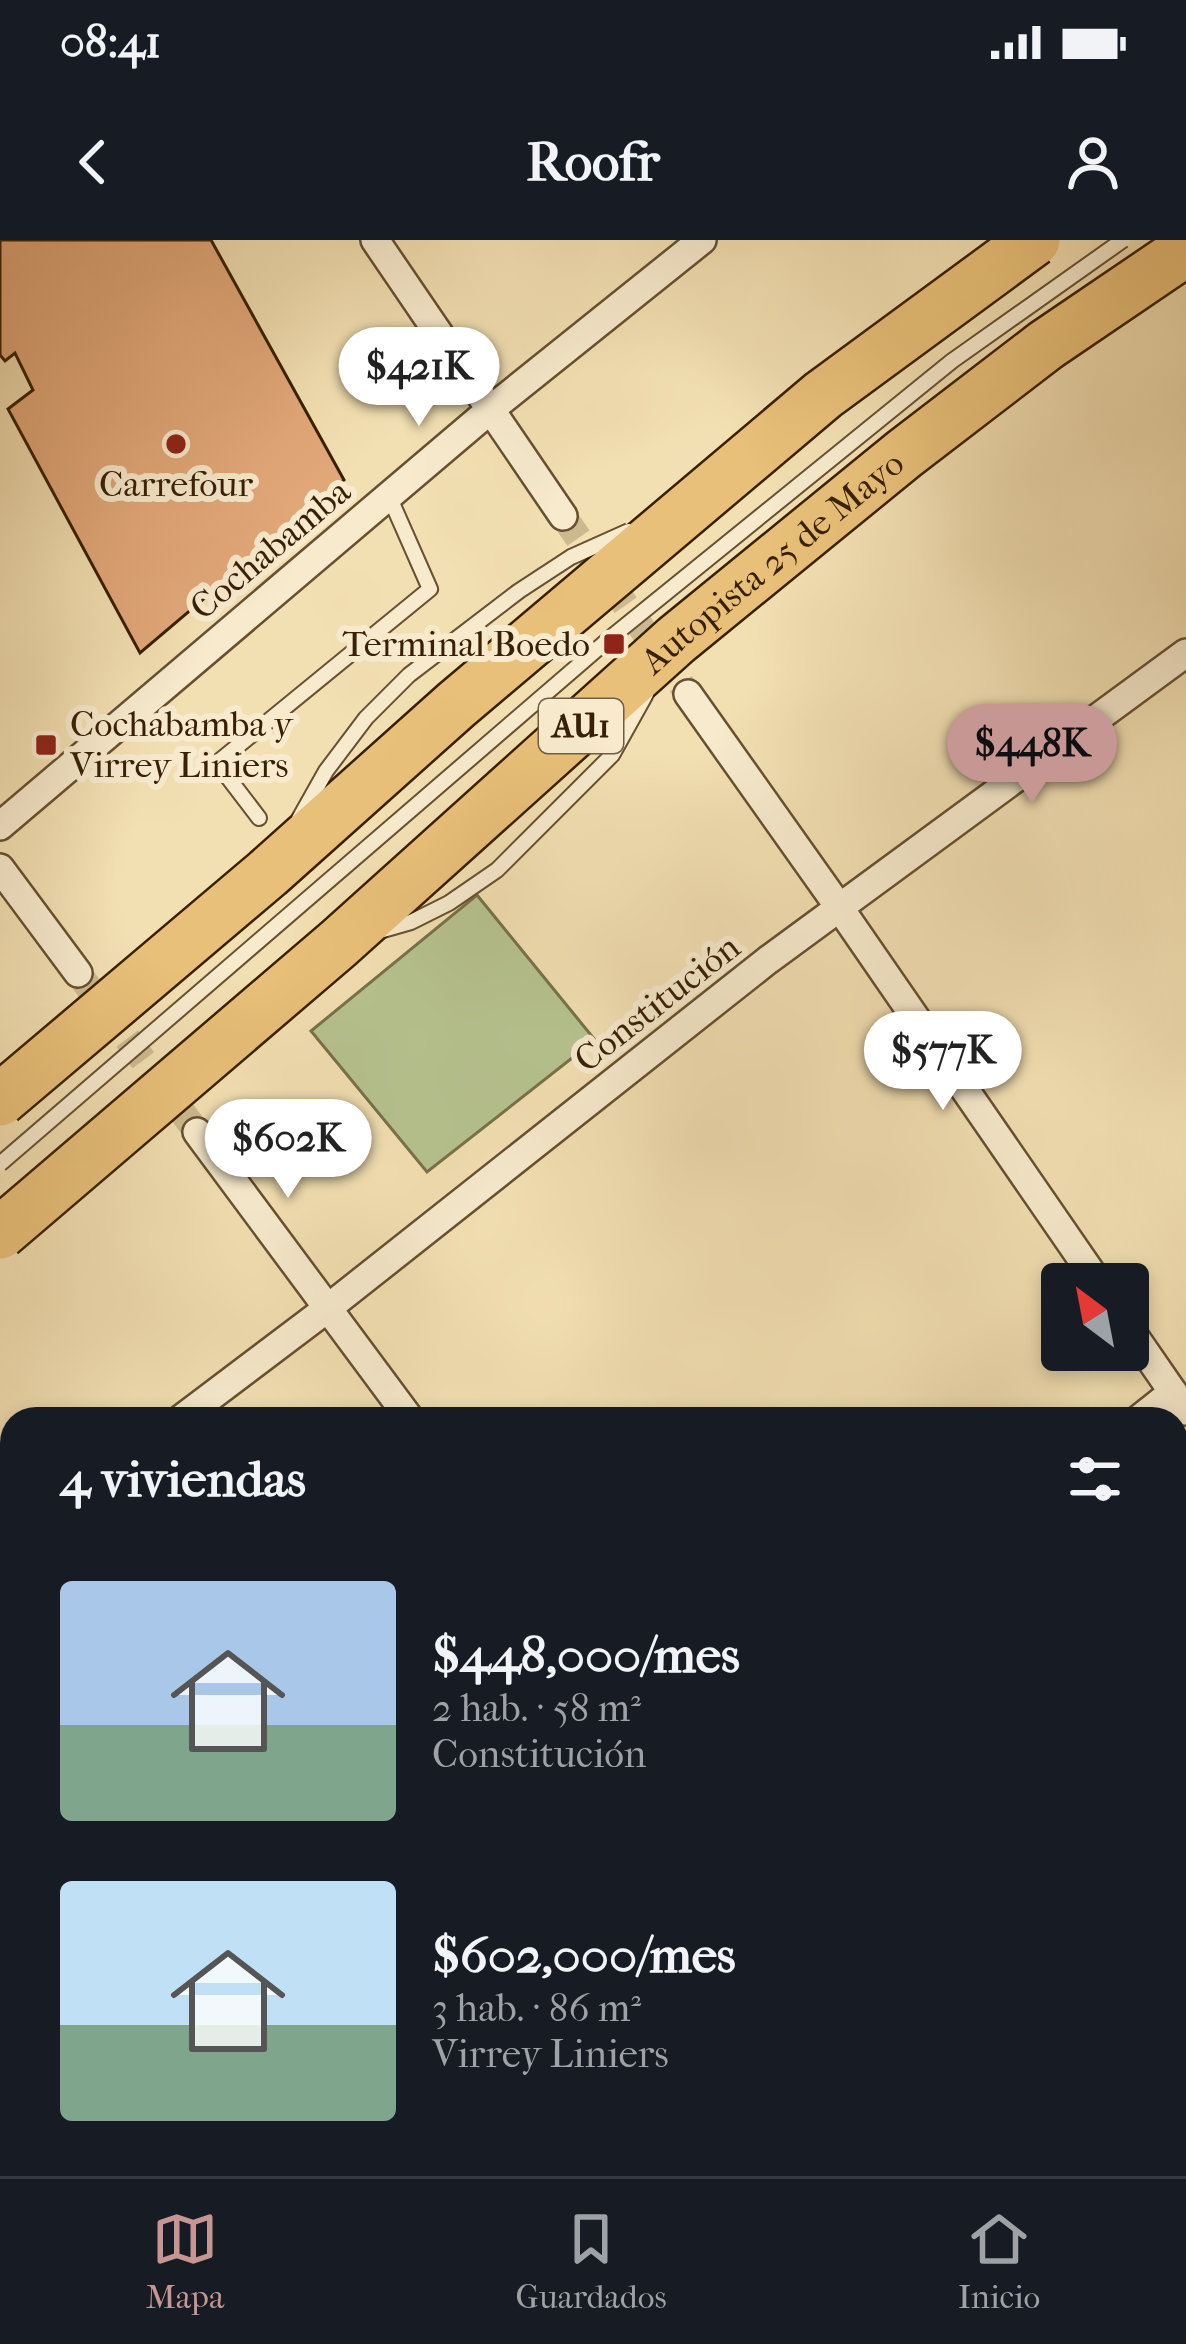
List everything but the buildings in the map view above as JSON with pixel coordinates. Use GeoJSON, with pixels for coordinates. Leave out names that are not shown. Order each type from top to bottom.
{"type":"FeatureCollection","features":[{"type":"Feature","properties":{"kind":"highway","name":"AU1"},"geometry":{"type":"LineString","coordinates":[[0,1100],[268,873],[678,510],[823,395],[1034,240]]}},
{"type":"Feature","properties":{"kind":"highway","name":"Autopista 25 de Mayo"},"geometry":{"type":"LineString","coordinates":[[0,1233],[338,944],[676,640],[1011,372],[1186,250]]}},
{"type":"Feature","properties":{"kind":"street"},"geometry":{"type":"LineString","coordinates":[[374,240],[562,516]]}},
{"type":"Feature","properties":{"kind":"street","name":"Cochabamba"},"geometry":{"type":"LineString","coordinates":[[0,826],[490,410],[701,240]]}},
{"type":"Feature","properties":{"kind":"street"},"geometry":{"type":"LineString","coordinates":[[1177,660],[1186,690]]}},
{"type":"Feature","properties":{"kind":"street","name":"Constitución"},"geometry":{"type":"LineString","coordinates":[[197,1407],[839,907],[1177,660]]}},
{"type":"Feature","properties":{"kind":"street"},"geometry":{"type":"LineString","coordinates":[[688,694],[1085,1263]]}},
{"type":"Feature","properties":{"kind":"street"},"geometry":{"type":"LineString","coordinates":[[0,868],[78,973]]}},
{"type":"Feature","properties":{"kind":"street"},"geometry":{"type":"LineString","coordinates":[[197,1132],[401,1407]]}},
{"type":"Feature","properties":{"kind":"street"},"geometry":{"type":"LineString","coordinates":[[1149,1357],[1179,1401]]}},
{"type":"Feature","properties":{"kind":"lane"},"geometry":{"type":"LineString","coordinates":[[0,1164],[609,639],[952,361],[1123,240]]}},
{"type":"Feature","properties":{"kind":"lane"},"geometry":{"type":"LineString","coordinates":[[259,818],[217,763],[430,589],[389,496]]}},
{"type":"Feature","properties":{"kind":"lane"},"geometry":{"type":"LineString","coordinates":[[268,873],[326,771],[366,718],[409,675],[571,557],[635,529]]}},
{"type":"Feature","properties":{"kind":"green space"},"geometry":{"type":"Polygon","coordinates":[[[477,895],[595,1040],[427,1172],[311,1031],[477,895]]]}},
{"type":"Feature","properties":{"kind":"tunnel"},"geometry":{"type":"LineString","coordinates":[[563,516],[688,694]]}},
{"type":"Feature","properties":{"kind":"tunnel"},"geometry":{"type":"LineString","coordinates":[[78,973],[197,1132]]}},
{"type":"Feature","properties":{"kind":"place","name":"Carrefour"},"geometry":{"type":"Point","coordinates":[176,444]}},
{"type":"Feature","properties":{"kind":"place","name":"Terminal Boedo"},"geometry":{"type":"Point","coordinates":[614,644]}},
{"type":"Feature","properties":{"kind":"place","name":"Cochabamba y Virrey Liniers"},"geometry":{"type":"Point","coordinates":[46,745]}}]}
